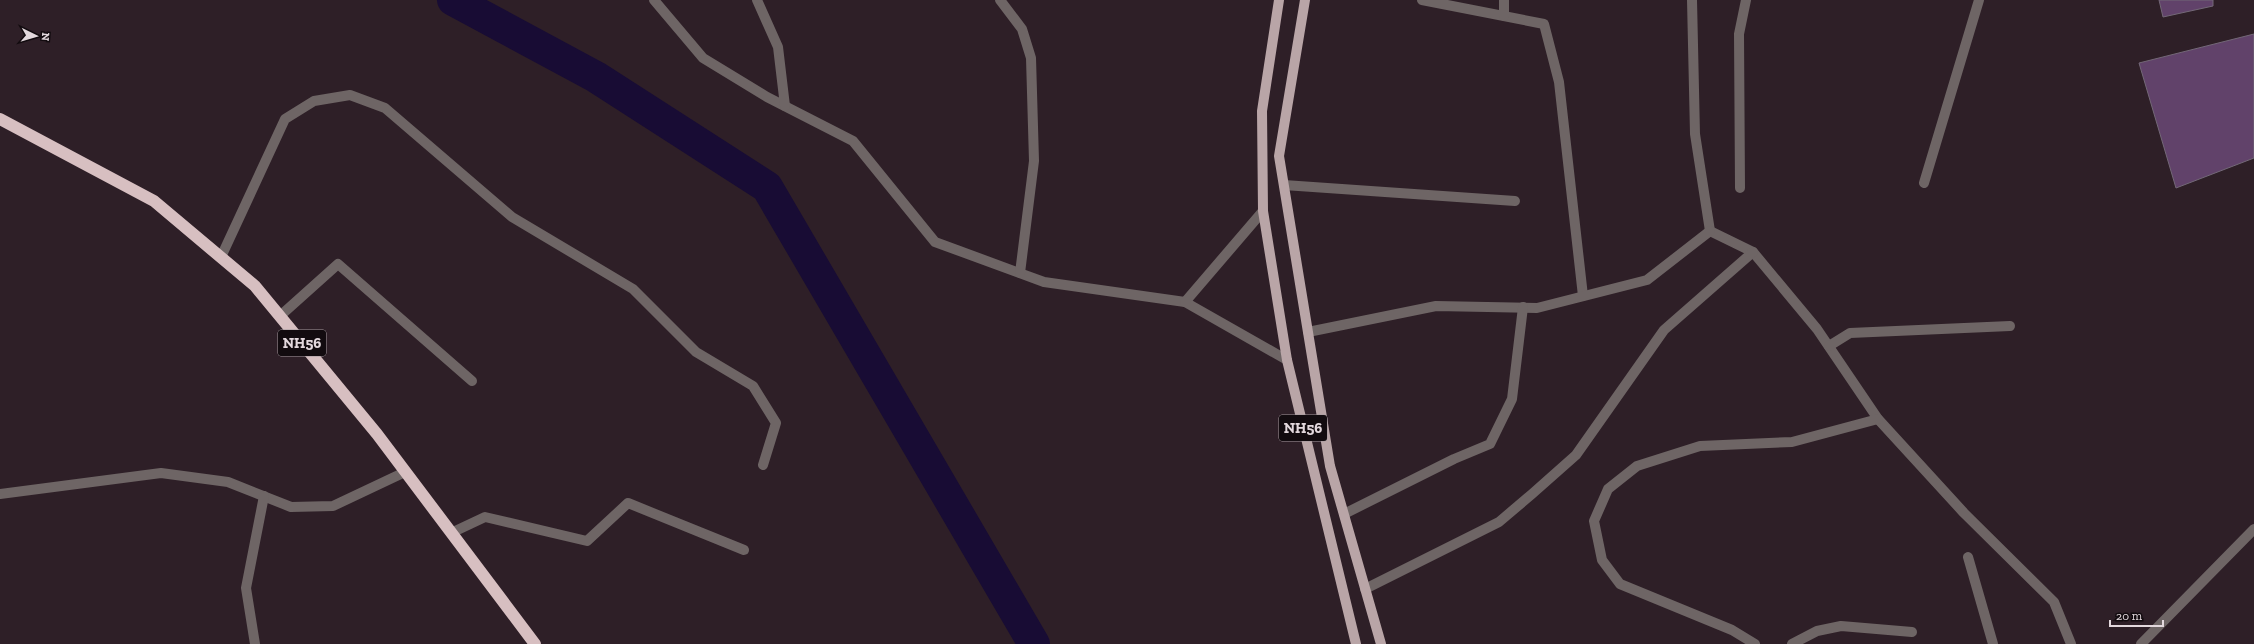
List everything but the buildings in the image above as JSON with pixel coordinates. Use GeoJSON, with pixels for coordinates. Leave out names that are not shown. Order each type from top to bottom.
{"type":"FeatureCollection","features":[{"type":"Feature","properties":{"kind":"highway","name":"NH56"},"geometry":{"type":"LineString","coordinates":[[0,119],[154,201],[255,286],[405,472],[535,644]]}},
{"type":"Feature","properties":{"kind":"main road"},"geometry":{"type":"LineString","coordinates":[[1262,210],[1262,111],[1279,0]]}},
{"type":"Feature","properties":{"kind":"main road"},"geometry":{"type":"LineString","coordinates":[[1305,0],[1279,156],[1330,466],[1381,644]]}},
{"type":"Feature","properties":{"kind":"main road","name":"NH56"},"geometry":{"type":"LineString","coordinates":[[1262,210],[1287,360],[1356,644]]}},
{"type":"Feature","properties":{"kind":"street"},"geometry":{"type":"LineString","coordinates":[[654,0],[703,58],[785,106],[853,141],[934,242],[1044,282],[1185,302],[1287,360]]}},
{"type":"Feature","properties":{"kind":"street"},"geometry":{"type":"LineString","coordinates":[[757,0],[778,47],[785,106]]}},
{"type":"Feature","properties":{"kind":"street"},"geometry":{"type":"LineString","coordinates":[[1000,0],[1022,30],[1031,58],[1034,162],[1020,273]]}},
{"type":"Feature","properties":{"kind":"street"},"geometry":{"type":"LineString","coordinates":[[1422,0],[1544,24],[1559,82],[1583,296]]}},
{"type":"Feature","properties":{"kind":"street"},"geometry":{"type":"LineString","coordinates":[[1504,0],[1504,16]]}},
{"type":"Feature","properties":{"kind":"street"},"geometry":{"type":"LineString","coordinates":[[1692,0],[1695,134],[1710,231]]}},
{"type":"Feature","properties":{"kind":"street"},"geometry":{"type":"LineString","coordinates":[[1740,188],[1739,34],[1746,0]]}},
{"type":"Feature","properties":{"kind":"street"},"geometry":{"type":"LineString","coordinates":[[1924,183],[1979,0]]}},
{"type":"Feature","properties":{"kind":"street"},"geometry":{"type":"LineString","coordinates":[[221,257],[285,119],[314,101],[350,95],[385,108],[512,217],[633,289],[696,352],[753,386],[776,423],[763,465]]}},
{"type":"Feature","properties":{"kind":"street"},"geometry":{"type":"LineString","coordinates":[[1284,186],[1515,201]]}},
{"type":"Feature","properties":{"kind":"street"},"geometry":{"type":"LineString","coordinates":[[1185,302],[1262,210]]}},
{"type":"Feature","properties":{"kind":"street"},"geometry":{"type":"LineString","coordinates":[[1710,231],[1753,252],[1817,329],[1878,419],[1964,513],[2054,602],[2071,644]]}},
{"type":"Feature","properties":{"kind":"street"},"geometry":{"type":"LineString","coordinates":[[1308,332],[1436,306],[1537,308],[1647,280],[1710,231]]}},
{"type":"Feature","properties":{"kind":"street"},"geometry":{"type":"LineString","coordinates":[[1365,589],[1499,522],[1532,494],[1576,455],[1664,330],[1753,252]]}},
{"type":"Feature","properties":{"kind":"street"},"geometry":{"type":"LineString","coordinates":[[280,316],[338,264],[472,381]]}},
{"type":"Feature","properties":{"kind":"street"},"geometry":{"type":"LineString","coordinates":[[1344,514],[1454,459],[1490,444],[1512,399],[1523,307]]}},
{"type":"Feature","properties":{"kind":"street"},"geometry":{"type":"LineString","coordinates":[[1829,346],[1850,333],[2010,326]]}},
{"type":"Feature","properties":{"kind":"street"},"geometry":{"type":"LineString","coordinates":[[1755,644],[1732,630],[1620,584],[1602,560],[1594,521],[1608,489],[1637,466],[1700,446],[1792,442],[1878,419]]}},
{"type":"Feature","properties":{"kind":"street"},"geometry":{"type":"LineString","coordinates":[[0,494],[161,473],[228,482],[291,507],[333,506],[405,472]]}},
{"type":"Feature","properties":{"kind":"street"},"geometry":{"type":"LineString","coordinates":[[255,644],[246,588],[264,496]]}},
{"type":"Feature","properties":{"kind":"street"},"geometry":{"type":"LineString","coordinates":[[451,533],[485,517],[587,541],[628,503],[744,550]]}},
{"type":"Feature","properties":{"kind":"street"},"geometry":{"type":"LineString","coordinates":[[2141,644],[2254,529]]}},
{"type":"Feature","properties":{"kind":"street"},"geometry":{"type":"LineString","coordinates":[[1968,557],[1993,644]]}},
{"type":"Feature","properties":{"kind":"street"},"geometry":{"type":"LineString","coordinates":[[1792,644],[1817,631],[1841,626],[1912,632]]}},
{"type":"Feature","properties":{"kind":"waterway"},"geometry":{"type":"LineString","coordinates":[[453,0],[596,77],[767,187],[1034,644]]}}]}
